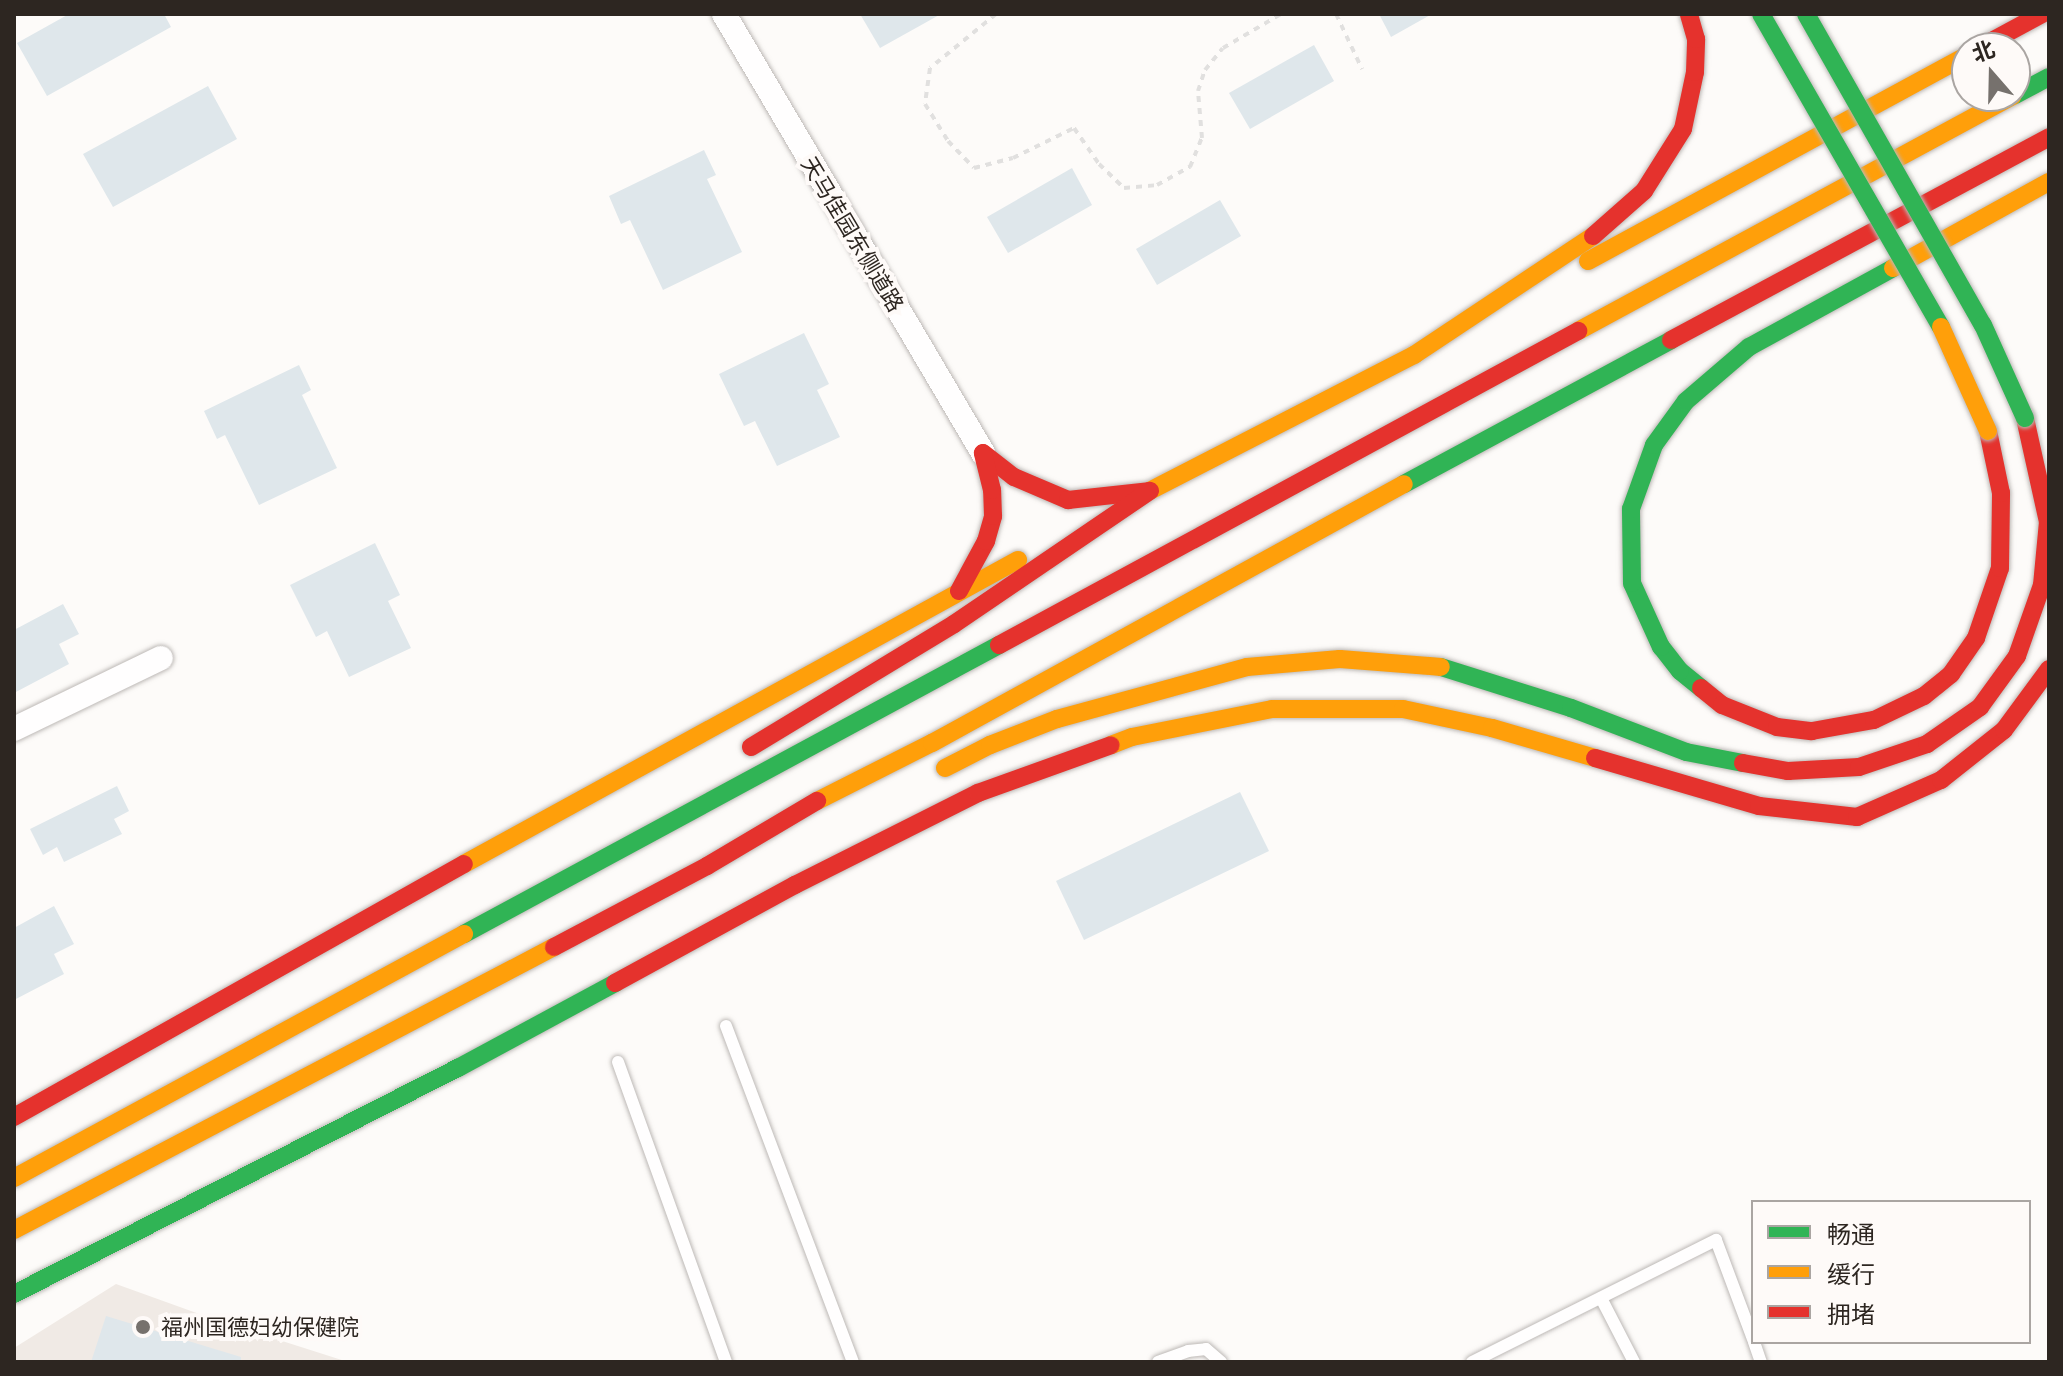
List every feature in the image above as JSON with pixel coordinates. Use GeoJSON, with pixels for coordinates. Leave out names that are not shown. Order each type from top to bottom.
{"type":"FeatureCollection","features":[{"type":"Feature","properties":{"kind":"main road"},"geometry":{"type":"LineString","coordinates":[[1414,355],[1579,248],[1644,191],[1674,149],[1688,111],[1696,61],[1696,39],[1689,14]]}},
{"type":"Feature","properties":{"kind":"main road"},"geometry":{"type":"LineString","coordinates":[[1761,14],[1951,344],[1988,431],[2001,493],[2000,568],[1976,638],[1951,674],[1924,696],[1874,720],[1812,731],[1777,727],[1722,705],[1680,671],[1661,647],[1645,618],[1632,583],[1631,509],[1654,445],[1686,401],[1749,347],[2049,182]]}},
{"type":"Feature","properties":{"kind":"main road"},"geometry":{"type":"LineString","coordinates":[[1806,14],[1983,325]]}},
{"type":"Feature","properties":{"kind":"main road"},"geometry":{"type":"LineString","coordinates":[[2009,32],[2042,14]]}},
{"type":"Feature","properties":{"kind":"main road"},"geometry":{"type":"LineString","coordinates":[[923,779],[990,745],[1044,724],[1142,695],[1247,667],[1340,659],[1436,665],[1571,708],[1686,752],[1788,771],[1859,767],[1927,744],[1980,707],[2017,656],[2042,585],[2048,522],[2025,418],[1983,325],[1844,42]]}},
{"type":"Feature","properties":{"kind":"main road"},"geometry":{"type":"LineString","coordinates":[[14,1117],[399,899],[959,591],[1414,355],[1951,64]]}},
{"type":"Feature","properties":{"kind":"main road"},"geometry":{"type":"LineString","coordinates":[[2031,87],[2049,77]]}},
{"type":"Feature","properties":{"kind":"main road"},"geometry":{"type":"LineString","coordinates":[[14,1178],[1984,112]]}},
{"type":"Feature","properties":{"kind":"main road"},"geometry":{"type":"LineString","coordinates":[[14,1230],[707,866],[790,815],[932,743],[1328,525],[2049,137]]}},
{"type":"Feature","properties":{"kind":"main road"},"geometry":{"type":"LineString","coordinates":[[983,453],[1014,477],[1068,500],[1150,491]]}},
{"type":"Feature","properties":{"kind":"main road"},"geometry":{"type":"LineString","coordinates":[[959,591],[986,541],[993,516],[992,490],[983,453]]}},
{"type":"Feature","properties":{"kind":"main road"},"geometry":{"type":"LineString","coordinates":[[729,759],[954,624],[1150,491]]}},
{"type":"Feature","properties":{"kind":"main road"},"geometry":{"type":"LineString","coordinates":[[14,1294],[444,1075],[795,885],[978,793],[1132,737],[1272,709],[1403,709],[1492,728],[1759,806],[1857,817],[1941,780],[2004,730],[2049,669]]}},
{"type":"Feature","properties":{"kind":"main road"},"geometry":{"type":"LineString","coordinates":[[933,816],[1049,744],[1142,695]]}},
{"type":"Feature","properties":{"kind":"main road"},"geometry":{"type":"LineString","coordinates":[[707,866],[775,847]]}},
{"type":"Feature","properties":{"kind":"main road"},"geometry":{"type":"LineString","coordinates":[[115,1123],[513,886]]}},
{"type":"Feature","properties":{"kind":"street","name":"天马佳园东侧道路"},"geometry":{"type":"LineString","coordinates":[[724,14],[983,453]]}},
{"type":"Feature","properties":{"kind":"street"},"geometry":{"type":"LineString","coordinates":[[14,729],[161,658]]}},
{"type":"Feature","properties":{"kind":"lane"},"geometry":{"type":"LineString","coordinates":[[726,1026],[853,1362]]}},
{"type":"Feature","properties":{"kind":"lane"},"geometry":{"type":"LineString","coordinates":[[618,1062],[726,1362]]}},
{"type":"Feature","properties":{"kind":"lane"},"geometry":{"type":"LineString","coordinates":[[1472,1362],[1716,1240],[1751,1333]]}},
{"type":"Feature","properties":{"kind":"lane"},"geometry":{"type":"LineString","coordinates":[[1601,1298],[1634,1362]]}},
{"type":"Feature","properties":{"kind":"lane"},"geometry":{"type":"LineString","coordinates":[[1158,1362],[1188,1351],[1206,1349],[1221,1362]]}},
{"type":"Feature","properties":{"kind":"path"},"geometry":{"type":"LineString","coordinates":[[996,14],[930,68],[925,104],[948,141],[974,168],[1013,158],[1074,128],[1099,164],[1124,188],[1157,185],[1190,167],[1202,138],[1198,91],[1205,70],[1223,48],[1281,14]]}},
{"type":"Feature","properties":{"kind":"path"},"geometry":{"type":"LineString","coordinates":[[1336,14],[1362,69]]}},
{"type":"Feature","properties":{"kind":"shaded area","name":"福州国德妇幼保健院"},"geometry":{"type":"Polygon","coordinates":[[[116,1284],[348,1362],[14,1362],[14,1348],[116,1284]]]}},
{"type":"Feature","properties":{"kind":"building"},"geometry":{"type":"Polygon","coordinates":[[[69,14],[164,14],[171,27],[47,96],[17,43],[69,14]]]}},
{"type":"Feature","properties":{"kind":"building"},"geometry":{"type":"Polygon","coordinates":[[[860,14],[941,14],[880,48],[860,14]]]}},
{"type":"Feature","properties":{"kind":"building"},"geometry":{"type":"Polygon","coordinates":[[[1379,14],[1432,14],[1391,37],[1379,14]]]}},
{"type":"Feature","properties":{"kind":"building"},"geometry":{"type":"Polygon","coordinates":[[[1314,45],[1334,81],[1250,129],[1229,93],[1314,45]]]}},
{"type":"Feature","properties":{"kind":"building"},"geometry":{"type":"Polygon","coordinates":[[[208,86],[237,139],[113,207],[83,154],[208,86]]]}},
{"type":"Feature","properties":{"kind":"building"},"geometry":{"type":"Polygon","coordinates":[[[704,150],[716,175],[707,179],[742,252],[663,290],[630,220],[621,224],[609,196],[704,150]]]}},
{"type":"Feature","properties":{"kind":"building"},"geometry":{"type":"Polygon","coordinates":[[[1072,168],[1092,205],[1008,253],[987,217],[1072,168]]]}},
{"type":"Feature","properties":{"kind":"building"},"geometry":{"type":"Polygon","coordinates":[[[1220,200],[1241,236],[1157,285],[1136,249],[1220,200]]]}},
{"type":"Feature","properties":{"kind":"building"},"geometry":{"type":"Polygon","coordinates":[[[804,333],[829,384],[817,390],[840,437],[777,466],[755,421],[744,426],[719,374],[804,333]]]}},
{"type":"Feature","properties":{"kind":"building"},"geometry":{"type":"Polygon","coordinates":[[[299,365],[311,390],[302,395],[337,468],[259,505],[225,435],[217,439],[204,411],[299,365]]]}},
{"type":"Feature","properties":{"kind":"building"},"geometry":{"type":"Polygon","coordinates":[[[375,543],[400,595],[388,601],[411,648],[349,677],[327,631],[316,637],[290,585],[375,543]]]}},
{"type":"Feature","properties":{"kind":"building"},"geometry":{"type":"Polygon","coordinates":[[[63,604],[79,634],[59,644],[69,664],[14,693],[14,630],[63,604]]]}},
{"type":"Feature","properties":{"kind":"building"},"geometry":{"type":"Polygon","coordinates":[[[117,786],[129,811],[114,819],[122,834],[64,862],[57,847],[43,855],[30,829],[117,786]]]}},
{"type":"Feature","properties":{"kind":"building"},"geometry":{"type":"Polygon","coordinates":[[[1240,792],[1269,851],[1084,940],[1056,881],[1240,792]]]}},
{"type":"Feature","properties":{"kind":"building"},"geometry":{"type":"Polygon","coordinates":[[[54,906],[74,944],[54,954],[64,974],[14,1000],[14,928],[54,906]]]}},
{"type":"Feature","properties":{"kind":"building"},"geometry":{"type":"Polygon","coordinates":[[[106,1316],[241,1357],[241,1362],[91,1362],[106,1316]]]}},
{"type":"Feature","properties":{"kind":"traffic: fast"},"geometry":{"type":"LineString","coordinates":[[1761,14],[1941,327]]}},
{"type":"Feature","properties":{"kind":"traffic: fast"},"geometry":{"type":"LineString","coordinates":[[1806,14],[1983,325],[2025,418]]}},
{"type":"Feature","properties":{"kind":"traffic: fast"},"geometry":{"type":"LineString","coordinates":[[2031,87],[2049,77]]}},
{"type":"Feature","properties":{"kind":"traffic: fast"},"geometry":{"type":"LineString","coordinates":[[1701,688],[1680,671],[1661,647],[1632,583],[1631,509],[1654,445],[1686,401],[1749,347],[1893,268]]}},
{"type":"Feature","properties":{"kind":"traffic: fast"},"geometry":{"type":"LineString","coordinates":[[1404,484],[1671,340]]}},
{"type":"Feature","properties":{"kind":"traffic: fast"},"geometry":{"type":"LineString","coordinates":[[464,934],[999,645]]}},
{"type":"Feature","properties":{"kind":"traffic: fast"},"geometry":{"type":"LineString","coordinates":[[1441,667],[1571,708],[1686,752],[1743,763]]}},
{"type":"Feature","properties":{"kind":"traffic: fast"},"geometry":{"type":"LineString","coordinates":[[14,1294],[458,1068],[615,983]]}},
{"type":"Feature","properties":{"kind":"traffic: slow"},"geometry":{"type":"LineString","coordinates":[[1588,261],[1951,64]]}},
{"type":"Feature","properties":{"kind":"traffic: slow"},"geometry":{"type":"LineString","coordinates":[[1578,331],[1983,112]]}},
{"type":"Feature","properties":{"kind":"traffic: slow"},"geometry":{"type":"LineString","coordinates":[[1893,268],[2049,182]]}},
{"type":"Feature","properties":{"kind":"traffic: slow"},"geometry":{"type":"LineString","coordinates":[[1128,502],[1414,355],[1593,236]]}},
{"type":"Feature","properties":{"kind":"traffic: slow"},"geometry":{"type":"LineString","coordinates":[[1941,327],[1988,431]]}},
{"type":"Feature","properties":{"kind":"traffic: slow"},"geometry":{"type":"LineString","coordinates":[[817,801],[932,743],[1404,484]]}},
{"type":"Feature","properties":{"kind":"traffic: slow"},"geometry":{"type":"LineString","coordinates":[[464,864],[1018,560]]}},
{"type":"Feature","properties":{"kind":"traffic: slow"},"geometry":{"type":"LineString","coordinates":[[945,768],[990,745],[1057,719],[1247,667],[1340,659],[1441,667]]}},
{"type":"Feature","properties":{"kind":"traffic: slow"},"geometry":{"type":"LineString","coordinates":[[1111,745],[1132,737],[1272,709],[1403,709],[1492,728],[1595,758]]}},
{"type":"Feature","properties":{"kind":"traffic: slow"},"geometry":{"type":"LineString","coordinates":[[14,1178],[464,934]]}},
{"type":"Feature","properties":{"kind":"traffic: slow"},"geometry":{"type":"LineString","coordinates":[[14,1230],[554,947]]}},
{"type":"Feature","properties":{"kind":"traffic: jam"},"geometry":{"type":"LineString","coordinates":[[1593,236],[1644,191],[1683,129],[1695,72],[1696,39],[1689,14]]}},
{"type":"Feature","properties":{"kind":"traffic: jam"},"geometry":{"type":"LineString","coordinates":[[2009,32],[2042,14]]}},
{"type":"Feature","properties":{"kind":"traffic: jam"},"geometry":{"type":"LineString","coordinates":[[1671,340],[2049,137]]}},
{"type":"Feature","properties":{"kind":"traffic: jam"},"geometry":{"type":"LineString","coordinates":[[999,645],[1578,331]]}},
{"type":"Feature","properties":{"kind":"traffic: jam"},"geometry":{"type":"LineString","coordinates":[[1743,763],[1788,771],[1859,767],[1927,744],[1980,707],[2017,656],[2042,585],[2048,522],[2025,418]]}},
{"type":"Feature","properties":{"kind":"traffic: jam"},"geometry":{"type":"LineString","coordinates":[[1701,688],[1722,705],[1777,727],[1812,731],[1874,720],[1924,696],[1951,674],[1976,638],[2000,568],[2001,493],[1988,431]]}},
{"type":"Feature","properties":{"kind":"traffic: jam"},"geometry":{"type":"LineString","coordinates":[[983,453],[1014,477],[1068,500],[1149,491]]}},
{"type":"Feature","properties":{"kind":"traffic: jam"},"geometry":{"type":"LineString","coordinates":[[959,591],[986,541],[993,516],[992,490],[983,453]]}},
{"type":"Feature","properties":{"kind":"traffic: jam"},"geometry":{"type":"LineString","coordinates":[[751,747],[954,624],[1150,491]]}},
{"type":"Feature","properties":{"kind":"traffic: jam"},"geometry":{"type":"LineString","coordinates":[[1595,758],[1759,806],[1857,817],[1941,780],[2004,730],[2049,669]]}},
{"type":"Feature","properties":{"kind":"traffic: jam"},"geometry":{"type":"LineString","coordinates":[[615,983],[795,885],[978,793],[1111,745]]}},
{"type":"Feature","properties":{"kind":"traffic: jam"},"geometry":{"type":"LineString","coordinates":[[554,947],[707,866],[817,801]]}},
{"type":"Feature","properties":{"kind":"traffic: jam"},"geometry":{"type":"LineString","coordinates":[[14,1117],[464,864]]}},
{"type":"Feature","properties":{"kind":"place","name":"福州国德妇幼保健院"},"geometry":{"type":"Point","coordinates":[143,1327]}}]}
